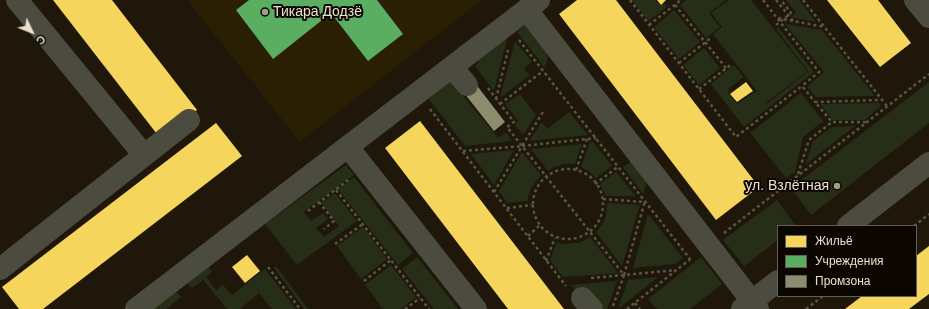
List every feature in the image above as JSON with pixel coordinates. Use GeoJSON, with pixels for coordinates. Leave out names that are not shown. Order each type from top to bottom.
{"type":"FeatureCollection","features":[{"type":"Feature","properties":{"kind":"street"},"geometry":{"type":"LineString","coordinates":[[17,0],[144,156]]}},
{"type":"Feature","properties":{"kind":"street"},"geometry":{"type":"LineString","coordinates":[[915,0],[929,18]]}},
{"type":"Feature","properties":{"kind":"street"},"geometry":{"type":"LineString","coordinates":[[136,309],[417,93],[452,67],[510,29],[533,5],[631,144],[708,244],[750,306],[777,281]]}},
{"type":"Feature","properties":{"kind":"street"},"geometry":{"type":"LineString","coordinates":[[452,67],[477,86]]}},
{"type":"Feature","properties":{"kind":"street"},"geometry":{"type":"LineString","coordinates":[[0,269],[188,120]]}},
{"type":"Feature","properties":{"kind":"street"},"geometry":{"type":"LineString","coordinates":[[348,146],[476,309]]}},
{"type":"Feature","properties":{"kind":"street"},"geometry":{"type":"LineString","coordinates":[[849,225],[929,163]]}},
{"type":"Feature","properties":{"kind":"path"},"geometry":{"type":"LineString","coordinates":[[630,0],[736,137],[819,72],[777,18],[761,1]]}},
{"type":"Feature","properties":{"kind":"path"},"geometry":{"type":"LineString","coordinates":[[649,25],[681,0]]}},
{"type":"Feature","properties":{"kind":"path"},"geometry":{"type":"LineString","coordinates":[[776,0],[793,21]]}},
{"type":"Feature","properties":{"kind":"path"},"geometry":{"type":"LineString","coordinates":[[776,25],[791,13],[781,0]]}},
{"type":"Feature","properties":{"kind":"path"},"geometry":{"type":"LineString","coordinates":[[803,0],[887,106]]}},
{"type":"Feature","properties":{"kind":"path"},"geometry":{"type":"LineString","coordinates":[[675,5],[726,68]]}},
{"type":"Feature","properties":{"kind":"path"},"geometry":{"type":"LineString","coordinates":[[777,18],[824,27]]}},
{"type":"Feature","properties":{"kind":"path"},"geometry":{"type":"LineString","coordinates":[[510,29],[690,259]]}},
{"type":"Feature","properties":{"kind":"path"},"geometry":{"type":"LineString","coordinates":[[496,99],[510,29]]}},
{"type":"Feature","properties":{"kind":"path"},"geometry":{"type":"LineString","coordinates":[[679,63],[712,37]]}},
{"type":"Feature","properties":{"kind":"path"},"geometry":{"type":"LineString","coordinates":[[699,89],[732,64]]}},
{"type":"Feature","properties":{"kind":"path"},"geometry":{"type":"LineString","coordinates":[[500,104],[543,71]]}},
{"type":"Feature","properties":{"kind":"path"},"geometry":{"type":"LineString","coordinates":[[627,309],[708,244],[929,74]]}},
{"type":"Feature","properties":{"kind":"path"},"geometry":{"type":"LineString","coordinates":[[477,86],[496,99],[500,104],[514,122],[507,127],[624,275]]}},
{"type":"Feature","properties":{"kind":"path"},"geometry":{"type":"LineString","coordinates":[[802,86],[832,122]]}},
{"type":"Feature","properties":{"kind":"path"},"geometry":{"type":"LineString","coordinates":[[417,93],[562,281],[579,291]]}},
{"type":"Feature","properties":{"kind":"path"},"geometry":{"type":"LineString","coordinates":[[815,102],[882,100]]}},
{"type":"Feature","properties":{"kind":"path"},"geometry":{"type":"LineString","coordinates":[[494,192],[543,112]]}},
{"type":"Feature","properties":{"kind":"path"},"geometry":{"type":"LineString","coordinates":[[798,175],[809,140],[832,122],[866,122]]}},
{"type":"Feature","properties":{"kind":"path"},"geometry":{"type":"LineString","coordinates":[[462,151],[596,138],[631,144],[618,167],[595,184]]}},
{"type":"Feature","properties":{"kind":"path"},"geometry":{"type":"LineString","coordinates":[[576,170],[587,139]]}},
{"type":"Feature","properties":{"kind":"path"},"geometry":{"type":"LineString","coordinates":[[308,211],[364,167]]}},
{"type":"Feature","properties":{"kind":"path"},"geometry":{"type":"LineString","coordinates":[[571,168],[590,178],[599,188],[603,199],[604,209],[600,220],[590,232],[581,238],[571,240],[555,238],[548,234],[540,226],[533,215],[532,205],[534,192],[539,182],[546,176],[561,169],[571,168]]}},
{"type":"Feature","properties":{"kind":"path"},"geometry":{"type":"LineString","coordinates":[[612,309],[624,275],[653,173]]}},
{"type":"Feature","properties":{"kind":"path"},"geometry":{"type":"LineString","coordinates":[[336,190],[429,309]]}},
{"type":"Feature","properties":{"kind":"path"},"geometry":{"type":"LineString","coordinates":[[603,199],[645,202]]}},
{"type":"Feature","properties":{"kind":"path"},"geometry":{"type":"LineString","coordinates":[[319,202],[334,221],[324,229]]}},
{"type":"Feature","properties":{"kind":"path"},"geometry":{"type":"LineString","coordinates":[[506,208],[532,205]]}},
{"type":"Feature","properties":{"kind":"path"},"geometry":{"type":"LineString","coordinates":[[915,225],[929,214]]}},
{"type":"Feature","properties":{"kind":"path"},"geometry":{"type":"LineString","coordinates":[[335,244],[363,224]]}},
{"type":"Feature","properties":{"kind":"path"},"geometry":{"type":"LineString","coordinates":[[528,236],[540,226]]}},
{"type":"Feature","properties":{"kind":"path"},"geometry":{"type":"LineString","coordinates":[[546,261],[555,238]]}},
{"type":"Feature","properties":{"kind":"path"},"geometry":{"type":"LineString","coordinates":[[364,281],[392,260]]}},
{"type":"Feature","properties":{"kind":"path"},"geometry":{"type":"LineString","coordinates":[[268,267],[300,309]]}},
{"type":"Feature","properties":{"kind":"path"},"geometry":{"type":"LineString","coordinates":[[579,291],[624,275],[677,270]]}},
{"type":"Feature","properties":{"kind":"path"},"geometry":{"type":"LineString","coordinates":[[562,281],[579,291]]}},
{"type":"Feature","properties":{"kind":"path"},"geometry":{"type":"LineString","coordinates":[[806,309],[822,297]]}},
{"type":"Feature","properties":{"kind":"path"},"geometry":{"type":"LineString","coordinates":[[406,309],[420,298]]}},
{"type":"Feature","properties":{"kind":"path"},"geometry":{"type":"LineString","coordinates":[[635,303],[640,309]]}},
{"type":"Feature","properties":{"kind":"shaded area"},"geometry":{"type":"Polygon","coordinates":[[[187,0],[482,0],[300,142],[187,0]]]}},
{"type":"Feature","properties":{"kind":"green space"},"geometry":{"type":"Polygon","coordinates":[[[632,0],[655,0],[660,6],[664,3],[667,7],[648,21],[632,0]]]}},
{"type":"Feature","properties":{"kind":"green space"},"geometry":{"type":"Polygon","coordinates":[[[687,0],[726,0],[709,13],[720,27],[706,38],[680,5],[687,0]]]}},
{"type":"Feature","properties":{"kind":"green space"},"geometry":{"type":"Polygon","coordinates":[[[729,0],[751,0],[807,71],[766,103],[713,34],[722,27],[711,13],[729,0]]]}},
{"type":"Feature","properties":{"kind":"green space"},"geometry":{"type":"Polygon","coordinates":[[[786,0],[799,0],[816,22],[791,17],[796,13],[786,0]]]}},
{"type":"Feature","properties":{"kind":"green space"},"geometry":{"type":"Polygon","coordinates":[[[674,10],[700,42],[679,59],[654,27],[674,10]]]}},
{"type":"Feature","properties":{"kind":"green space"},"geometry":{"type":"Polygon","coordinates":[[[526,24],[549,53],[545,68],[517,32],[526,24]]]}},
{"type":"Feature","properties":{"kind":"green space"},"geometry":{"type":"Polygon","coordinates":[[[785,24],[822,30],[875,96],[816,97],[807,87],[824,72],[785,24]]]}},
{"type":"Feature","properties":{"kind":"green space"},"geometry":{"type":"Polygon","coordinates":[[[778,27],[814,72],[744,127],[711,84],[734,65],[744,77],[728,89],[730,92],[728,93],[737,104],[756,91],[767,104],[808,71],[776,29],[778,27]]]}},
{"type":"Feature","properties":{"kind":"green space"},"geometry":{"type":"Polygon","coordinates":[[[508,35],[494,91],[475,66],[479,62],[477,59],[508,35]]]}},
{"type":"Feature","properties":{"kind":"green space"},"geometry":{"type":"Polygon","coordinates":[[[515,41],[532,62],[524,69],[530,75],[500,98],[515,41]]]}},
{"type":"Feature","properties":{"kind":"green space"},"geometry":{"type":"Polygon","coordinates":[[[704,48],[720,68],[699,85],[683,65],[704,48]]]}},
{"type":"Feature","properties":{"kind":"green space"},"geometry":{"type":"Polygon","coordinates":[[[451,81],[498,138],[506,133],[512,141],[465,146],[428,98],[442,86],[444,87],[451,81]]]}},
{"type":"Feature","properties":{"kind":"green space"},"geometry":{"type":"Polygon","coordinates":[[[929,82],[929,123],[811,215],[791,188],[929,82]]]}},
{"type":"Feature","properties":{"kind":"green space"},"geometry":{"type":"Polygon","coordinates":[[[801,93],[823,121],[803,137],[795,172],[786,178],[750,133],[801,93]]]}},
{"type":"Feature","properties":{"kind":"green space"},"geometry":{"type":"Polygon","coordinates":[[[520,94],[536,115],[523,135],[515,125],[518,121],[505,104],[520,94]]]}},
{"type":"Feature","properties":{"kind":"green space"},"geometry":{"type":"Polygon","coordinates":[[[879,103],[881,106],[865,120],[833,120],[820,104],[879,103]]]}},
{"type":"Feature","properties":{"kind":"green space"},"geometry":{"type":"Polygon","coordinates":[[[569,112],[588,135],[529,141],[542,122],[547,129],[569,112]]]}},
{"type":"Feature","properties":{"kind":"green space"},"geometry":{"type":"Polygon","coordinates":[[[855,126],[806,164],[813,141],[832,127],[855,126]]]}},
{"type":"Feature","properties":{"kind":"green space"},"geometry":{"type":"Polygon","coordinates":[[[590,142],[593,142],[612,166],[596,178],[590,172],[581,167],[590,142]]]}},
{"type":"Feature","properties":{"kind":"green space"},"geometry":{"type":"Polygon","coordinates":[[[582,144],[575,164],[564,164],[554,167],[548,171],[531,149],[582,144]]]}},
{"type":"Feature","properties":{"kind":"green space"},"geometry":{"type":"Polygon","coordinates":[[[514,150],[494,185],[471,154],[514,150]]]}},
{"type":"Feature","properties":{"kind":"green space"},"geometry":{"type":"Polygon","coordinates":[[[522,152],[541,175],[531,188],[528,201],[507,203],[499,191],[522,152]]]}},
{"type":"Feature","properties":{"kind":"green space"},"geometry":{"type":"Polygon","coordinates":[[[632,161],[647,180],[643,194],[623,167],[632,161]]]}},
{"type":"Feature","properties":{"kind":"green space"},"geometry":{"type":"Polygon","coordinates":[[[346,165],[354,175],[304,212],[311,221],[323,213],[328,219],[316,228],[324,237],[339,226],[321,203],[335,193],[357,221],[297,265],[265,224],[346,165]]]}},
{"type":"Feature","properties":{"kind":"green space"},"geometry":{"type":"Polygon","coordinates":[[[616,172],[636,196],[606,196],[600,184],[616,172]]]}},
{"type":"Feature","properties":{"kind":"green space"},"geometry":{"type":"Polygon","coordinates":[[[354,177],[413,253],[398,265],[338,189],[354,177]]]}},
{"type":"Feature","properties":{"kind":"green space"},"geometry":{"type":"Polygon","coordinates":[[[777,200],[795,225],[777,225],[777,241],[744,266],[723,240],[777,200]]]}},
{"type":"Feature","properties":{"kind":"green space"},"geometry":{"type":"Polygon","coordinates":[[[607,203],[640,205],[622,266],[596,232],[604,222],[607,203]]]}},
{"type":"Feature","properties":{"kind":"green space"},"geometry":{"type":"Polygon","coordinates":[[[648,214],[683,258],[675,264],[633,268],[648,214]]]}},
{"type":"Feature","properties":{"kind":"green space"},"geometry":{"type":"Polygon","coordinates":[[[363,227],[387,259],[361,279],[337,246],[363,227]]]}},
{"type":"Feature","properties":{"kind":"green space"},"geometry":{"type":"Polygon","coordinates":[[[590,237],[618,273],[563,277],[550,260],[557,242],[563,244],[580,243],[590,237]]]}},
{"type":"Feature","properties":{"kind":"green space"},"geometry":{"type":"Polygon","coordinates":[[[417,257],[458,309],[434,309],[402,269],[417,257]]]}},
{"type":"Feature","properties":{"kind":"green space"},"geometry":{"type":"Polygon","coordinates":[[[701,257],[722,284],[690,309],[657,309],[648,299],[701,257]]]}},
{"type":"Feature","properties":{"kind":"green space"},"geometry":{"type":"Polygon","coordinates":[[[205,262],[212,272],[206,277],[216,290],[223,285],[232,295],[265,269],[296,309],[272,309],[259,293],[240,309],[227,309],[203,280],[192,288],[183,279],[205,262]]]}},
{"type":"Feature","properties":{"kind":"green space"},"geometry":{"type":"Polygon","coordinates":[[[391,265],[416,297],[401,309],[383,309],[365,285],[391,265]]]}},
{"type":"Feature","properties":{"kind":"green space"},"geometry":{"type":"Polygon","coordinates":[[[276,266],[308,309],[304,309],[274,268],[276,266]]]}},
{"type":"Feature","properties":{"kind":"green space"},"geometry":{"type":"Polygon","coordinates":[[[658,277],[618,309],[628,280],[658,277]]]}},
{"type":"Feature","properties":{"kind":"green space"},"geometry":{"type":"Polygon","coordinates":[[[617,281],[607,309],[599,309],[587,293],[574,289],[571,285],[617,281]]]}},
{"type":"Feature","properties":{"kind":"green space"},"geometry":{"type":"Polygon","coordinates":[[[172,287],[181,297],[166,309],[155,309],[150,303],[172,287]]]}},
{"type":"Feature","properties":{"kind":"building: Жильё"},"geometry":{"type":"Polygon","coordinates":[[[53,0],[112,0],[197,110],[160,138],[53,0]]]}},
{"type":"Feature","properties":{"kind":"building: Жильё"},"geometry":{"type":"Polygon","coordinates":[[[577,0],[616,0],[759,187],[716,220],[559,14],[577,0]]]}},
{"type":"Feature","properties":{"kind":"building: Жильё"},"geometry":{"type":"Polygon","coordinates":[[[657,0],[666,0],[661,5],[657,0]]]}},
{"type":"Feature","properties":{"kind":"building: Жильё"},"geometry":{"type":"Polygon","coordinates":[[[827,0],[878,0],[911,43],[880,67],[827,0]]]}},
{"type":"Feature","properties":{"kind":"building: Жильё"},"geometry":{"type":"Polygon","coordinates":[[[746,82],[753,91],[737,102],[730,94],[746,82]]]}},
{"type":"Feature","properties":{"kind":"building: Жильё"},"geometry":{"type":"Polygon","coordinates":[[[420,121],[564,309],[508,309],[385,148],[420,121]]]}},
{"type":"Feature","properties":{"kind":"building: Жильё"},"geometry":{"type":"Polygon","coordinates":[[[216,123],[242,156],[43,309],[19,309],[2,287],[216,123]]]}},
{"type":"Feature","properties":{"kind":"building: Жильё"},"geometry":{"type":"Polygon","coordinates":[[[929,246],[929,294],[909,309],[845,309],[861,297],[917,297],[917,255],[929,246]]]}},
{"type":"Feature","properties":{"kind":"building: Жильё"},"geometry":{"type":"Polygon","coordinates":[[[247,255],[260,271],[245,283],[232,267],[247,255]]]}},
{"type":"Feature","properties":{"kind":"building: Учреждения"},"geometry":{"type":"Polygon","coordinates":[[[249,0],[377,0],[403,34],[368,61],[331,13],[273,59],[236,10],[249,0]]]}},
{"type":"Feature","properties":{"kind":"building: Промзона"},"geometry":{"type":"Polygon","coordinates":[[[475,83],[505,122],[494,131],[464,93],[475,83]]]}},
{"type":"Feature","properties":{"kind":"place","name":"Тикара Додзё"},"geometry":{"type":"Point","coordinates":[265,12]}},
{"type":"Feature","properties":{"kind":"place","name":"ул. Взлётная"},"geometry":{"type":"Point","coordinates":[837,186]}}]}
